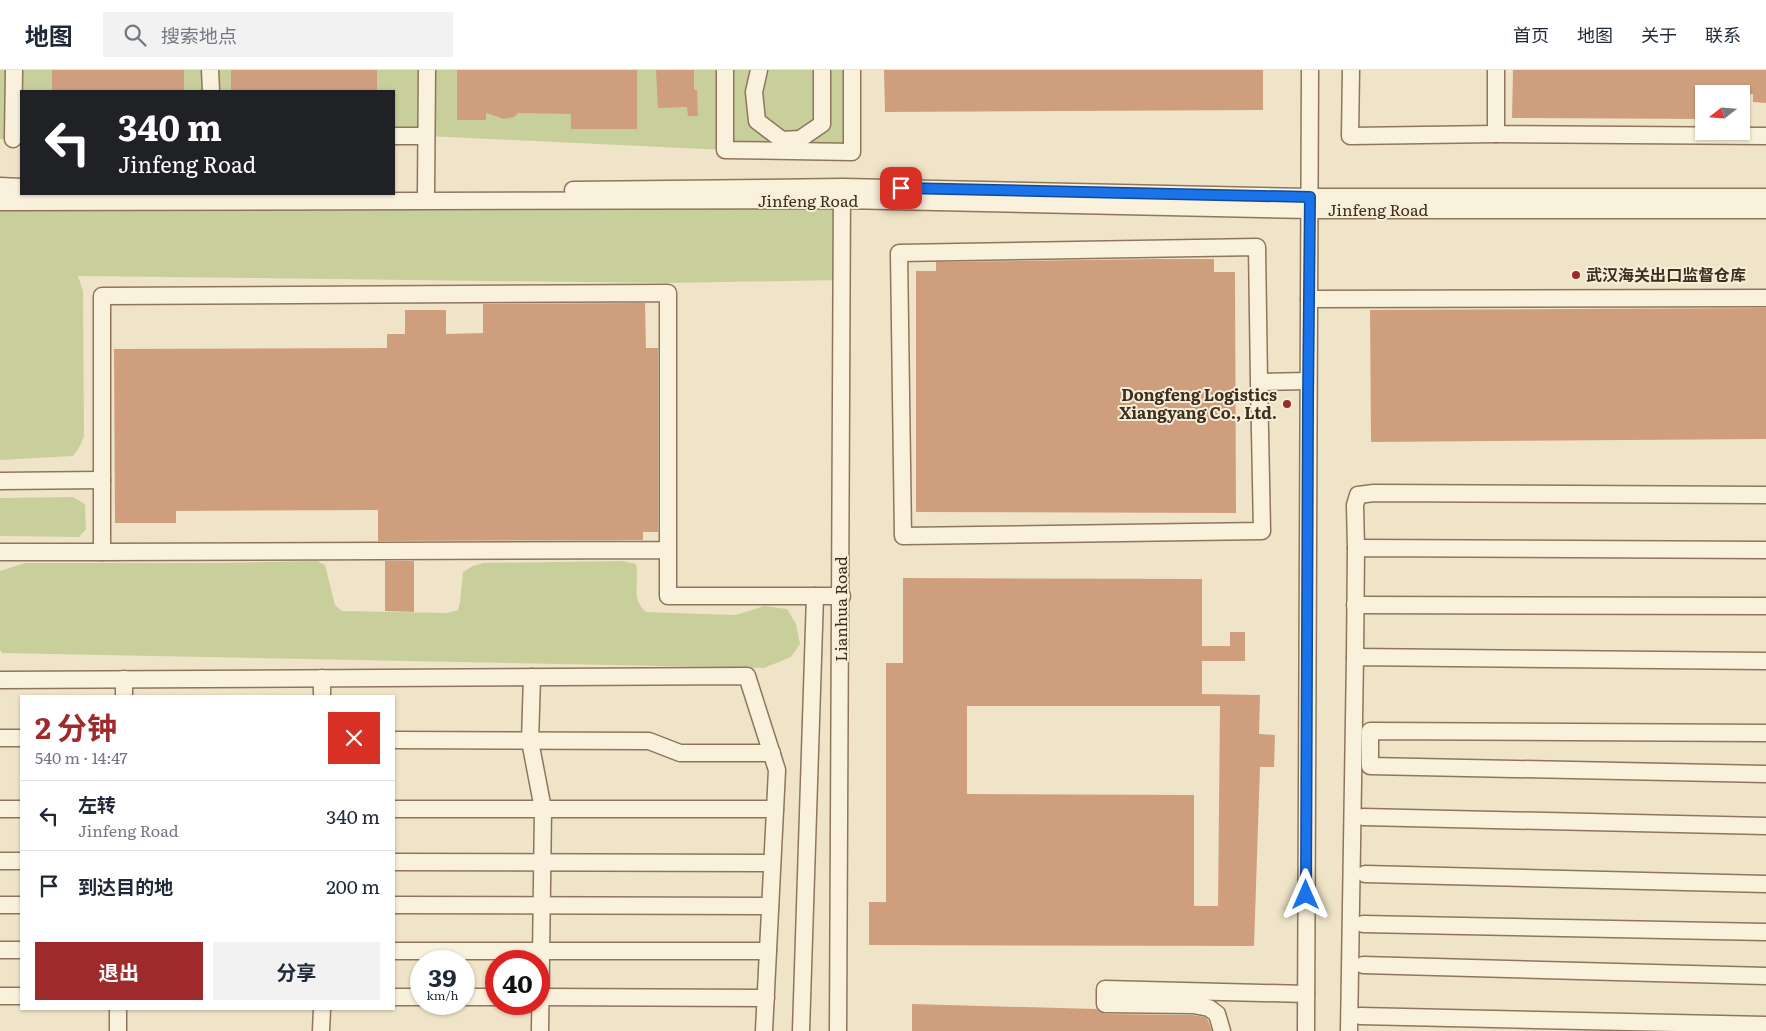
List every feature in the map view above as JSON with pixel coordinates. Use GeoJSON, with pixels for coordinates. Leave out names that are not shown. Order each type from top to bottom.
{"type":"FeatureCollection","features":[{"type":"Feature","properties":{"kind":"street"},"geometry":{"type":"LineString","coordinates":[[11,139],[14,70]]}},
{"type":"Feature","properties":{"kind":"street"},"geometry":{"type":"LineString","coordinates":[[210,70],[211,90]]}},
{"type":"Feature","properties":{"kind":"street"},"geometry":{"type":"LineString","coordinates":[[426,192],[428,70]]}},
{"type":"Feature","properties":{"kind":"street"},"geometry":{"type":"LineString","coordinates":[[725,70],[725,150],[852,152],[852,70]]}},
{"type":"Feature","properties":{"kind":"street"},"geometry":{"type":"LineString","coordinates":[[759,70],[754,92],[757,121],[782,140],[800,139],[822,124],[822,70]]}},
{"type":"Feature","properties":{"kind":"street"},"geometry":{"type":"LineString","coordinates":[[1306,1031],[1310,70]]}},
{"type":"Feature","properties":{"kind":"street"},"geometry":{"type":"LineString","coordinates":[[1351,70],[1350,136],[1496,134],[1766,136]]}},
{"type":"Feature","properties":{"kind":"street"},"geometry":{"type":"LineString","coordinates":[[1496,70],[1496,134]]}},
{"type":"Feature","properties":{"kind":"street"},"geometry":{"type":"LineString","coordinates":[[395,136],[426,136]]}},
{"type":"Feature","properties":{"kind":"street"},"geometry":{"type":"LineString","coordinates":[[0,186],[20,187]]}},
{"type":"Feature","properties":{"kind":"street","name":"Jinfeng Road"},"geometry":{"type":"LineString","coordinates":[[395,192],[842,193],[1766,210]]}},
{"type":"Feature","properties":{"kind":"street","name":"Jinfeng Road"},"geometry":{"type":"LineString","coordinates":[[0,202],[842,193]]}},
{"type":"Feature","properties":{"kind":"street","name":"Lianhua Road"},"geometry":{"type":"LineString","coordinates":[[838,1031],[842,596],[842,193]]}},
{"type":"Feature","properties":{"kind":"street","name":"Jinfeng Road"},"geometry":{"type":"LineString","coordinates":[[1310,203],[1766,197]]}},
{"type":"Feature","properties":{"kind":"street"},"geometry":{"type":"LineString","coordinates":[[1257,247],[1259,382],[1262,531],[903,536],[898,253],[1257,247]]}},
{"type":"Feature","properties":{"kind":"street"},"geometry":{"type":"LineString","coordinates":[[102,552],[102,296],[668,293],[668,596],[842,596]]}},
{"type":"Feature","properties":{"kind":"street"},"geometry":{"type":"LineString","coordinates":[[1309,299],[1766,298]]}},
{"type":"Feature","properties":{"kind":"street"},"geometry":{"type":"LineString","coordinates":[[1259,382],[1308,380]]}},
{"type":"Feature","properties":{"kind":"street"},"geometry":{"type":"LineString","coordinates":[[0,481],[102,480]]}},
{"type":"Feature","properties":{"kind":"street"},"geometry":{"type":"LineString","coordinates":[[1349,1031],[1355,656],[1355,506],[1358,495],[1374,493],[1766,496]]}},
{"type":"Feature","properties":{"kind":"street"},"geometry":{"type":"LineString","coordinates":[[1356,548],[1766,550]]}},
{"type":"Feature","properties":{"kind":"street"},"geometry":{"type":"LineString","coordinates":[[0,552],[668,550]]}},
{"type":"Feature","properties":{"kind":"street"},"geometry":{"type":"LineString","coordinates":[[801,1031],[815,596]]}},
{"type":"Feature","properties":{"kind":"street"},"geometry":{"type":"LineString","coordinates":[[1355,605],[1766,606]]}},
{"type":"Feature","properties":{"kind":"street"},"geometry":{"type":"LineString","coordinates":[[1355,656],[1766,661]]}},
{"type":"Feature","properties":{"kind":"street"},"geometry":{"type":"LineString","coordinates":[[0,680],[747,676],[777,770],[764,1031]]}},
{"type":"Feature","properties":{"kind":"street"},"geometry":{"type":"LineString","coordinates":[[532,677],[530,740],[543,809],[541,950]]}},
{"type":"Feature","properties":{"kind":"street"},"geometry":{"type":"LineString","coordinates":[[322,678],[322,695]]}},
{"type":"Feature","properties":{"kind":"street"},"geometry":{"type":"LineString","coordinates":[[124,679],[124,695]]}},
{"type":"Feature","properties":{"kind":"street"},"geometry":{"type":"LineString","coordinates":[[1766,733],[1370,731],[1370,766],[1766,774]]}},
{"type":"Feature","properties":{"kind":"street"},"geometry":{"type":"LineString","coordinates":[[0,738],[20,738]]}},
{"type":"Feature","properties":{"kind":"street"},"geometry":{"type":"LineString","coordinates":[[395,740],[649,741],[680,753],[772,753]]}},
{"type":"Feature","properties":{"kind":"street"},"geometry":{"type":"LineString","coordinates":[[0,809],[20,809]]}},
{"type":"Feature","properties":{"kind":"street"},"geometry":{"type":"LineString","coordinates":[[395,809],[775,809]]}},
{"type":"Feature","properties":{"kind":"street"},"geometry":{"type":"LineString","coordinates":[[1363,817],[1766,826]]}},
{"type":"Feature","properties":{"kind":"street"},"geometry":{"type":"LineString","coordinates":[[0,861],[20,861]]}},
{"type":"Feature","properties":{"kind":"street"},"geometry":{"type":"LineString","coordinates":[[395,862],[772,862]]}},
{"type":"Feature","properties":{"kind":"street"},"geometry":{"type":"LineString","coordinates":[[1365,874],[1766,884]]}},
{"type":"Feature","properties":{"kind":"street"},"geometry":{"type":"LineString","coordinates":[[0,905],[20,905]]}},
{"type":"Feature","properties":{"kind":"street"},"geometry":{"type":"LineString","coordinates":[[395,905],[770,906]]}},
{"type":"Feature","properties":{"kind":"street"},"geometry":{"type":"LineString","coordinates":[[1363,924],[1766,932]]}},
{"type":"Feature","properties":{"kind":"street"},"geometry":{"type":"LineString","coordinates":[[0,950],[20,950]]}},
{"type":"Feature","properties":{"kind":"street"},"geometry":{"type":"LineString","coordinates":[[395,951],[485,951]]}},
{"type":"Feature","properties":{"kind":"street"},"geometry":{"type":"LineString","coordinates":[[550,951],[768,952]]}},
{"type":"Feature","properties":{"kind":"street"},"geometry":{"type":"LineString","coordinates":[[1363,965],[1766,976]]}},
{"type":"Feature","properties":{"kind":"street"},"geometry":{"type":"LineString","coordinates":[[1222,1031],[1217,1014],[1209,1008],[1193,1005],[1105,1004],[1105,989],[1306,994]]}},
{"type":"Feature","properties":{"kind":"street"},"geometry":{"type":"LineString","coordinates":[[0,996],[20,996]]}},
{"type":"Feature","properties":{"kind":"street"},"geometry":{"type":"LineString","coordinates":[[395,997],[410,997]]}},
{"type":"Feature","properties":{"kind":"street"},"geometry":{"type":"LineString","coordinates":[[550,997],[766,998]]}},
{"type":"Feature","properties":{"kind":"street"},"geometry":{"type":"LineString","coordinates":[[118,1010],[118,1031]]}},
{"type":"Feature","properties":{"kind":"street"},"geometry":{"type":"LineString","coordinates":[[322,1010],[322,1031]]}},
{"type":"Feature","properties":{"kind":"street"},"geometry":{"type":"LineString","coordinates":[[540,1015],[540,1031]]}},
{"type":"Feature","properties":{"kind":"street"},"geometry":{"type":"LineString","coordinates":[[1360,1016],[1766,1025]]}},
{"type":"Feature","properties":{"kind":"green space"},"geometry":{"type":"Polygon","coordinates":[[[0,70],[852,70],[852,152],[725,150],[395,136],[395,90],[20,90],[20,139],[0,139],[0,70]]]}},
{"type":"Feature","properties":{"kind":"green space"},"geometry":{"type":"Polygon","coordinates":[[[842,200],[842,280],[668,283],[78,276],[83,291],[84,436],[80,446],[73,456],[0,460],[0,202],[842,200]]]}},
{"type":"Feature","properties":{"kind":"green space"},"geometry":{"type":"Polygon","coordinates":[[[73,497],[85,504],[86,529],[79,537],[0,536],[0,498],[73,497]]]}},
{"type":"Feature","properties":{"kind":"green space"},"geometry":{"type":"Polygon","coordinates":[[[317,561],[325,565],[335,605],[342,611],[447,613],[458,610],[463,572],[483,563],[623,561],[636,564],[638,601],[646,612],[736,615],[764,606],[787,609],[796,624],[800,644],[791,657],[764,668],[2,653],[0,650],[0,571],[25,563],[317,561]]]}},
{"type":"Feature","properties":{"kind":"building"},"geometry":{"type":"Polygon","coordinates":[[[52,70],[184,70],[184,90],[52,90],[52,70]]]}},
{"type":"Feature","properties":{"kind":"building"},"geometry":{"type":"Polygon","coordinates":[[[231,70],[377,70],[377,90],[231,90],[231,70]]]}},
{"type":"Feature","properties":{"kind":"building"},"geometry":{"type":"Polygon","coordinates":[[[457,70],[637,70],[637,129],[571,129],[571,114],[518,113],[514,117],[504,119],[486,113],[486,120],[457,120],[457,70]]]}},
{"type":"Feature","properties":{"kind":"building"},"geometry":{"type":"Polygon","coordinates":[[[656,70],[694,70],[694,90],[697,90],[698,116],[688,116],[687,107],[658,108],[656,70]]]}},
{"type":"Feature","properties":{"kind":"building"},"geometry":{"type":"Polygon","coordinates":[[[884,70],[1263,70],[1263,110],[885,112],[884,70]]]}},
{"type":"Feature","properties":{"kind":"building"},"geometry":{"type":"Polygon","coordinates":[[[1513,70],[1766,70],[1766,103],[1753,102],[1753,94],[1750,94],[1750,85],[1695,85],[1695,119],[1512,118],[1513,70]]]}},
{"type":"Feature","properties":{"kind":"building"},"geometry":{"type":"Polygon","coordinates":[[[1214,259],[1214,272],[1235,272],[1236,513],[916,512],[916,271],[936,271],[936,262],[1214,259]]]}},
{"type":"Feature","properties":{"kind":"building"},"geometry":{"type":"Polygon","coordinates":[[[645,303],[646,348],[658,348],[658,532],[643,532],[643,540],[378,541],[378,510],[176,511],[176,523],[115,523],[114,349],[387,348],[387,334],[405,334],[405,310],[446,310],[446,334],[483,333],[483,304],[645,303]]]}},
{"type":"Feature","properties":{"kind":"building"},"geometry":{"type":"Polygon","coordinates":[[[1766,308],[1766,439],[1371,442],[1370,310],[1766,308]]]}},
{"type":"Feature","properties":{"kind":"building"},"geometry":{"type":"Polygon","coordinates":[[[385,561],[414,561],[414,612],[385,611],[385,561]]]}},
{"type":"Feature","properties":{"kind":"building"},"geometry":{"type":"Polygon","coordinates":[[[903,578],[1202,579],[1202,646],[1230,646],[1230,632],[1245,632],[1245,661],[1202,661],[1202,694],[1260,695],[1259,734],[1275,735],[1274,767],[1260,767],[1254,946],[869,945],[869,902],[886,902],[886,663],[903,663],[903,578]],[[967,706],[967,794],[1194,795],[1194,906],[1218,906],[1220,706],[967,706]]]}},
{"type":"Feature","properties":{"kind":"building"},"geometry":{"type":"Polygon","coordinates":[[[912,1004],[1096,1009],[1105,1014],[1192,1015],[1205,1017],[1212,1031],[912,1031],[912,1004]]]}},
{"type":"Feature","properties":{"kind":"place","name":"武汉海关出口监督仓库"},"geometry":{"type":"Point","coordinates":[1576,275]}},
{"type":"Feature","properties":{"kind":"place","name":"Dongfeng Logistics Xiangyang Co., Ltd."},"geometry":{"type":"Point","coordinates":[1287,404]}},
{"type":"Feature","properties":{"kind":"route"},"geometry":{"type":"LineString","coordinates":[[901,188],[1310,197],[1306,895]]}}]}
